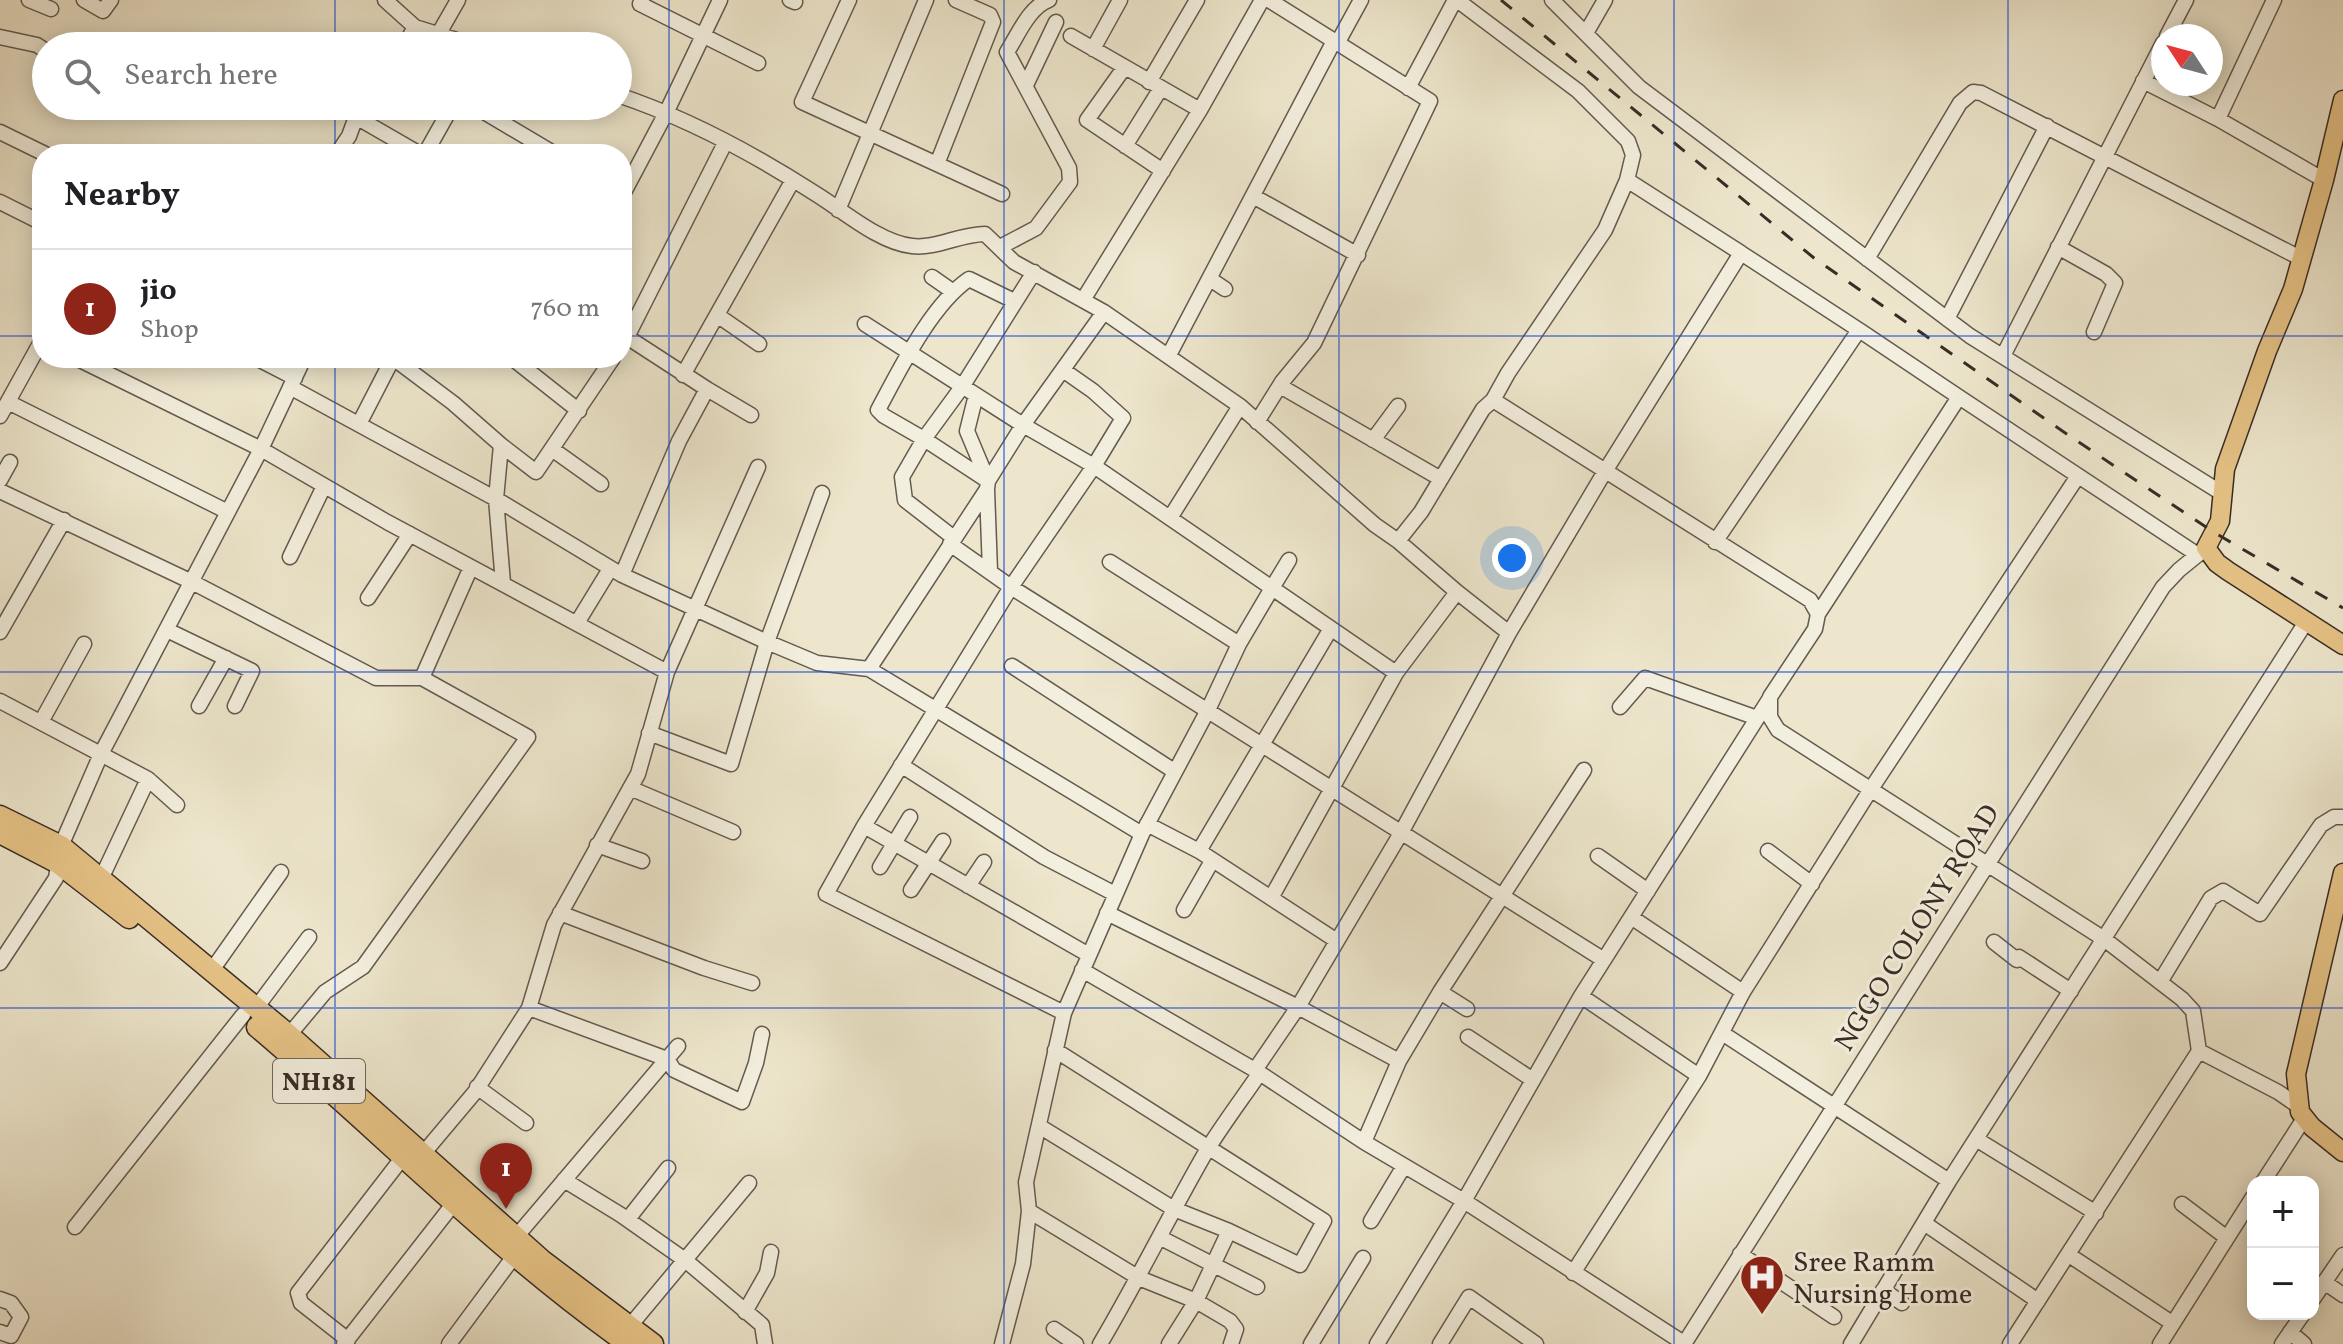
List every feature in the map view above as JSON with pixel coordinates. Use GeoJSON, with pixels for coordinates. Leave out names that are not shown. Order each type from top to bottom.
{"type":"FeatureCollection","features":[{"type":"Feature","properties":{"kind":"highway","name":"NH181"},"geometry":{"type":"LineString","coordinates":[[0,816],[101,879],[212,970],[250,1012],[289,1035],[412,1156],[454,1203],[516,1247]]}},
{"type":"Feature","properties":{"kind":"highway","name":"NH181"},"geometry":{"type":"LineString","coordinates":[[0,833],[60,855],[131,919],[250,1012],[620,1338],[653,1344]]}},
{"type":"Feature","properties":{"kind":"main road"},"geometry":{"type":"LineString","coordinates":[[2343,100],[2293,289],[2267,351],[2225,469],[2220,492],[2220,521],[2202,552],[2343,645]]}},
{"type":"Feature","properties":{"kind":"main road"},"geometry":{"type":"LineString","coordinates":[[2343,873],[2296,1074],[2301,1111],[2343,1152]]}},
{"type":"Feature","properties":{"kind":"street"},"geometry":{"type":"LineString","coordinates":[[29,0],[51,9]]}},
{"type":"Feature","properties":{"kind":"street"},"geometry":{"type":"LineString","coordinates":[[84,0],[103,11],[111,0]]}},
{"type":"Feature","properties":{"kind":"street"},"geometry":{"type":"LineString","coordinates":[[386,0],[415,27],[429,32]]}},
{"type":"Feature","properties":{"kind":"street"},"geometry":{"type":"LineString","coordinates":[[440,32],[458,0]]}},
{"type":"Feature","properties":{"kind":"street"},"geometry":{"type":"LineString","coordinates":[[642,0],[640,4],[758,63]]}},
{"type":"Feature","properties":{"kind":"street"},"geometry":{"type":"LineString","coordinates":[[632,176],[720,0]]}},
{"type":"Feature","properties":{"kind":"street"},"geometry":{"type":"LineString","coordinates":[[849,0],[802,102],[1002,194]]}},
{"type":"Feature","properties":{"kind":"street"},"geometry":{"type":"LineString","coordinates":[[838,210],[926,0]]}},
{"type":"Feature","properties":{"kind":"street"},"geometry":{"type":"LineString","coordinates":[[937,164],[993,22],[990,15],[956,0]]}},
{"type":"Feature","properties":{"kind":"street"},"geometry":{"type":"LineString","coordinates":[[1000,247],[1036,228],[1070,182],[1069,168],[1007,52],[1027,20],[1042,3],[1049,0]]}},
{"type":"Feature","properties":{"kind":"street"},"geometry":{"type":"LineString","coordinates":[[1093,49],[1120,0]]}},
{"type":"Feature","properties":{"kind":"street"},"geometry":{"type":"LineString","coordinates":[[1125,146],[1197,0]]}},
{"type":"Feature","properties":{"kind":"street"},"geometry":{"type":"LineString","coordinates":[[1083,300],[1200,110],[1262,0]]}},
{"type":"Feature","properties":{"kind":"street"},"geometry":{"type":"LineString","coordinates":[[1257,422],[1280,386],[1314,343],[1430,101],[1269,0]]}},
{"type":"Feature","properties":{"kind":"street"},"geometry":{"type":"LineString","coordinates":[[1169,355],[1336,41],[1361,0]]}},
{"type":"Feature","properties":{"kind":"street"},"geometry":{"type":"LineString","coordinates":[[1398,541],[1421,512],[1483,409],[1493,400],[1605,230],[1627,180],[1633,155],[1628,141],[1578,91],[1456,0],[1408,88]]}},
{"type":"Feature","properties":{"kind":"street"},"geometry":{"type":"LineString","coordinates":[[1552,0],[1639,87],[1947,319],[2220,492]]}},
{"type":"Feature","properties":{"kind":"street"},"geometry":{"type":"LineString","coordinates":[[1586,33],[1605,0]]}},
{"type":"Feature","properties":{"kind":"street"},"geometry":{"type":"LineString","coordinates":[[2173,24],[2186,0]]}},
{"type":"Feature","properties":{"kind":"street"},"geometry":{"type":"LineString","coordinates":[[2218,119],[2274,0]]}},
{"type":"Feature","properties":{"kind":"street"},"geometry":{"type":"LineString","coordinates":[[1026,85],[1056,22]]}},
{"type":"Feature","properties":{"kind":"street"},"geometry":{"type":"LineString","coordinates":[[412,32],[415,27]]}},
{"type":"Feature","properties":{"kind":"street"},"geometry":{"type":"LineString","coordinates":[[1071,36],[1200,110]]}},
{"type":"Feature","properties":{"kind":"street"},"geometry":{"type":"LineString","coordinates":[[0,37],[32,44]]}},
{"type":"Feature","properties":{"kind":"street"},"geometry":{"type":"LineString","coordinates":[[2003,356],[2151,66]]}},
{"type":"Feature","properties":{"kind":"street"},"geometry":{"type":"LineString","coordinates":[[1124,68],[1087,120],[1163,171]]}},
{"type":"Feature","properties":{"kind":"street"},"geometry":{"type":"LineString","coordinates":[[2143,81],[2218,119],[2324,180]]}},
{"type":"Feature","properties":{"kind":"street"},"geometry":{"type":"LineString","coordinates":[[1867,259],[1960,103],[1973,92],[1981,93],[2047,126],[2302,259]]}},
{"type":"Feature","properties":{"kind":"street"},"geometry":{"type":"LineString","coordinates":[[632,100],[667,111],[793,180],[865,227],[911,246],[985,234],[1014,262],[1104,312],[1240,406],[1375,525],[1509,633]]}},
{"type":"Feature","properties":{"kind":"street"},"geometry":{"type":"LineString","coordinates":[[344,144],[356,120]]}},
{"type":"Feature","properties":{"kind":"street"},"geometry":{"type":"LineString","coordinates":[[372,120],[407,144]]}},
{"type":"Feature","properties":{"kind":"street"},"geometry":{"type":"LineString","coordinates":[[428,144],[443,120]]}},
{"type":"Feature","properties":{"kind":"street"},"geometry":{"type":"LineString","coordinates":[[498,120],[538,144]]}},
{"type":"Feature","properties":{"kind":"street"},"geometry":{"type":"LineString","coordinates":[[1947,319],[2047,126]]}},
{"type":"Feature","properties":{"kind":"street"},"geometry":{"type":"LineString","coordinates":[[0,132],[32,148]]}},
{"type":"Feature","properties":{"kind":"street"},"geometry":{"type":"LineString","coordinates":[[632,324],[725,143]]}},
{"type":"Feature","properties":{"kind":"street"},"geometry":{"type":"LineString","coordinates":[[683,375],[793,180]]}},
{"type":"Feature","properties":{"kind":"street"},"geometry":{"type":"LineString","coordinates":[[1627,180],[2078,476],[2202,552]]}},
{"type":"Feature","properties":{"kind":"street"},"geometry":{"type":"LineString","coordinates":[[1253,196],[1358,255]]}},
{"type":"Feature","properties":{"kind":"street"},"geometry":{"type":"LineString","coordinates":[[0,202],[32,218]]}},
{"type":"Feature","properties":{"kind":"street"},"geometry":{"type":"LineString","coordinates":[[2058,247],[2106,274],[2115,283],[2094,332]]}},
{"type":"Feature","properties":{"kind":"street"},"geometry":{"type":"LineString","coordinates":[[1100,1344],[1209,1146],[1298,1007],[1401,833],[1509,633],[1741,253]]}},
{"type":"Feature","properties":{"kind":"street"},"geometry":{"type":"LineString","coordinates":[[1034,272],[929,442],[902,477],[905,500],[1011,587],[1604,960]]}},
{"type":"Feature","properties":{"kind":"street"},"geometry":{"type":"LineString","coordinates":[[932,277],[952,291]]}},
{"type":"Feature","properties":{"kind":"street"},"geometry":{"type":"LineString","coordinates":[[987,485],[929,442],[878,410],[908,353],[952,291],[969,279],[1014,301]]}},
{"type":"Feature","properties":{"kind":"street"},"geometry":{"type":"LineString","coordinates":[[1210,279],[1225,289]]}},
{"type":"Feature","properties":{"kind":"street"},"geometry":{"type":"LineString","coordinates":[[869,669],[1023,425],[1104,312]]}},
{"type":"Feature","properties":{"kind":"street"},"geometry":{"type":"LineString","coordinates":[[717,315],[759,344]]}},
{"type":"Feature","properties":{"kind":"street"},"geometry":{"type":"LineString","coordinates":[[865,324],[1023,425],[1094,466],[1396,673]]}},
{"type":"Feature","properties":{"kind":"street"},"geometry":{"type":"LineString","coordinates":[[1715,542],[1859,330]]}},
{"type":"Feature","properties":{"kind":"street"},"geometry":{"type":"LineString","coordinates":[[632,345],[751,415]]}},
{"type":"Feature","properties":{"kind":"street"},"geometry":{"type":"LineString","coordinates":[[32,359],[4,409],[228,512]]}},
{"type":"Feature","properties":{"kind":"street"},"geometry":{"type":"LineString","coordinates":[[96,368],[261,449],[410,534],[667,672]]}},
{"type":"Feature","properties":{"kind":"street"},"geometry":{"type":"LineString","coordinates":[[270,368],[359,424],[496,499],[616,572],[817,663],[869,669],[1144,829],[1199,851],[1337,941]]}},
{"type":"Feature","properties":{"kind":"street"},"geometry":{"type":"LineString","coordinates":[[0,963],[56,878],[60,855],[101,754],[261,449],[299,368]]}},
{"type":"Feature","properties":{"kind":"street"},"geometry":{"type":"LineString","coordinates":[[359,424],[388,368]]}},
{"type":"Feature","properties":{"kind":"street"},"geometry":{"type":"LineString","coordinates":[[406,368],[536,472],[607,368]]}},
{"type":"Feature","properties":{"kind":"street"},"geometry":{"type":"LineString","coordinates":[[527,368],[579,411]]}},
{"type":"Feature","properties":{"kind":"street"},"geometry":{"type":"LineString","coordinates":[[1063,370],[1123,418],[1011,587],[864,826],[826,894],[1064,1013]]}},
{"type":"Feature","properties":{"kind":"street"},"geometry":{"type":"LineString","coordinates":[[1280,386],[1441,479]]}},
{"type":"Feature","properties":{"kind":"street"},"geometry":{"type":"LineString","coordinates":[[577,623],[616,572],[707,389]]}},
{"type":"Feature","properties":{"kind":"street"},"geometry":{"type":"LineString","coordinates":[[976,395],[967,431],[987,485],[990,571]]}},
{"type":"Feature","properties":{"kind":"street"},"geometry":{"type":"LineString","coordinates":[[1377,1344],[1464,1201],[1581,996],[1815,629],[1818,614],[1959,397]]}},
{"type":"Feature","properties":{"kind":"street"},"geometry":{"type":"LineString","coordinates":[[1493,400],[1604,473],[1810,600],[1818,614]]}},
{"type":"Feature","properties":{"kind":"street"},"geometry":{"type":"LineString","coordinates":[[1170,518],[1240,406]]}},
{"type":"Feature","properties":{"kind":"street"},"geometry":{"type":"LineString","coordinates":[[1373,440],[1398,406]]}},
{"type":"Feature","properties":{"kind":"street"},"geometry":{"type":"LineString","coordinates":[[929,442],[978,455]]}},
{"type":"Feature","properties":{"kind":"street"},"geometry":{"type":"LineString","coordinates":[[501,445],[496,499],[503,583]]}},
{"type":"Feature","properties":{"kind":"street"},"geometry":{"type":"LineString","coordinates":[[552,449],[601,484]]}},
{"type":"Feature","properties":{"kind":"street"},"geometry":{"type":"LineString","coordinates":[[0,480],[10,462]]}},
{"type":"Feature","properties":{"kind":"street"},"geometry":{"type":"LineString","coordinates":[[454,1203],[346,1342],[301,1303],[298,1293],[412,1156],[477,1087],[529,1008],[554,925],[638,774],[667,672],[758,467]]}},
{"type":"Feature","properties":{"kind":"street"},"geometry":{"type":"LineString","coordinates":[[1573,1273],[1699,1076],[1743,992],[1871,789],[2078,476]]}},
{"type":"Feature","properties":{"kind":"street"},"geometry":{"type":"LineString","coordinates":[[290,557],[324,486]]}},
{"type":"Feature","properties":{"kind":"street"},"geometry":{"type":"LineString","coordinates":[[0,491],[192,582],[376,678],[422,678],[528,737],[363,967],[325,992],[289,1035]]}},
{"type":"Feature","properties":{"kind":"street"},"geometry":{"type":"LineString","coordinates":[[649,733],[731,764],[767,642],[822,493]]}},
{"type":"Feature","properties":{"kind":"street"},"geometry":{"type":"LineString","coordinates":[[0,632],[64,520]]}},
{"type":"Feature","properties":{"kind":"street"},"geometry":{"type":"LineString","coordinates":[[368,598],[410,534]]}},
{"type":"Feature","properties":{"kind":"street","name":"NGGO COLONY ROAD"},"geometry":{"type":"LineString","coordinates":[[1685,1344],[2163,587],[2202,552]]}},
{"type":"Feature","properties":{"kind":"street"},"geometry":{"type":"LineString","coordinates":[[1002,1344],[1023,1264],[1029,1211],[1026,1182],[1064,1013],[1144,829],[1208,710],[1239,644],[1289,560]]}},
{"type":"Feature","properties":{"kind":"street"},"geometry":{"type":"LineString","coordinates":[[1110,562],[1239,644]]}},
{"type":"Feature","properties":{"kind":"street"},"geometry":{"type":"LineString","coordinates":[[422,678],[471,567]]}},
{"type":"Feature","properties":{"kind":"street"},"geometry":{"type":"LineString","coordinates":[[1271,898],[1396,673],[1457,592]]}},
{"type":"Feature","properties":{"kind":"street"},"geometry":{"type":"LineString","coordinates":[[1851,1344],[1949,1181],[2306,622]]}},
{"type":"Feature","properties":{"kind":"street"},"geometry":{"type":"LineString","coordinates":[[167,630],[252,671],[235,706]]}},
{"type":"Feature","properties":{"kind":"street"},"geometry":{"type":"LineString","coordinates":[[1199,851],[1330,630]]}},
{"type":"Feature","properties":{"kind":"street"},"geometry":{"type":"LineString","coordinates":[[41,722],[84,644]]}},
{"type":"Feature","properties":{"kind":"street"},"geometry":{"type":"LineString","coordinates":[[199,706],[226,658]]}},
{"type":"Feature","properties":{"kind":"street"},"geometry":{"type":"LineString","coordinates":[[1012,666],[1174,771]]}},
{"type":"Feature","properties":{"kind":"street"},"geometry":{"type":"LineString","coordinates":[[1620,707],[1645,678],[1757,718]]}},
{"type":"Feature","properties":{"kind":"street"},"geometry":{"type":"LineString","coordinates":[[1770,697],[1770,717],[1778,730],[2104,939],[2193,1011],[2199,1051],[2010,1344]]}},
{"type":"Feature","properties":{"kind":"street"},"geometry":{"type":"LineString","coordinates":[[0,701],[148,779],[177,805]]}},
{"type":"Feature","properties":{"kind":"street"},"geometry":{"type":"LineString","coordinates":[[901,765],[1044,857],[1115,894]]}},
{"type":"Feature","properties":{"kind":"street"},"geometry":{"type":"LineString","coordinates":[[1364,1142],[1399,1061],[1440,992],[1584,770]]}},
{"type":"Feature","properties":{"kind":"street"},"geometry":{"type":"LineString","coordinates":[[101,879],[148,779]]}},
{"type":"Feature","properties":{"kind":"street"},"geometry":{"type":"LineString","coordinates":[[630,788],[733,832]]}},
{"type":"Feature","properties":{"kind":"street"},"geometry":{"type":"LineString","coordinates":[[880,867],[910,817]]}},
{"type":"Feature","properties":{"kind":"street"},"geometry":{"type":"LineString","coordinates":[[2160,982],[2211,898],[2223,891],[2260,914],[2321,825],[2334,817],[2343,817]]}},
{"type":"Feature","properties":{"kind":"street"},"geometry":{"type":"LineString","coordinates":[[864,826],[1089,955]]}},
{"type":"Feature","properties":{"kind":"street"},"geometry":{"type":"LineString","coordinates":[[911,890],[943,841]]}},
{"type":"Feature","properties":{"kind":"street"},"geometry":{"type":"LineString","coordinates":[[597,845],[642,861]]}},
{"type":"Feature","properties":{"kind":"street"},"geometry":{"type":"LineString","coordinates":[[1768,851],[1812,884]]}},
{"type":"Feature","properties":{"kind":"street"},"geometry":{"type":"LineString","coordinates":[[1598,856],[1648,891]]}},
{"type":"Feature","properties":{"kind":"street"},"geometry":{"type":"LineString","coordinates":[[1184,910],[1212,861]]}},
{"type":"Feature","properties":{"kind":"street"},"geometry":{"type":"LineString","coordinates":[[968,886],[984,862]]}},
{"type":"Feature","properties":{"kind":"street"},"geometry":{"type":"LineString","coordinates":[[212,970],[281,872]]}},
{"type":"Feature","properties":{"kind":"street"},"geometry":{"type":"LineString","coordinates":[[560,913],[679,959],[752,983]]}},
{"type":"Feature","properties":{"kind":"street"},"geometry":{"type":"LineString","coordinates":[[1107,913],[1298,1007],[1399,1061]]}},
{"type":"Feature","properties":{"kind":"street"},"geometry":{"type":"LineString","coordinates":[[1631,917],[1743,992]]}},
{"type":"Feature","properties":{"kind":"street"},"geometry":{"type":"LineString","coordinates":[[75,1227],[309,937]]}},
{"type":"Feature","properties":{"kind":"street"},"geometry":{"type":"LineString","coordinates":[[1994,942],[2017,960],[2019,957],[2071,991]]}},
{"type":"Feature","properties":{"kind":"street"},"geometry":{"type":"LineString","coordinates":[[1082,970],[1257,1072],[1685,1344]]}},
{"type":"Feature","properties":{"kind":"street"},"geometry":{"type":"LineString","coordinates":[[1440,992],[1467,1009]]}},
{"type":"Feature","properties":{"kind":"street"},"geometry":{"type":"LineString","coordinates":[[1581,996],[1699,1076]]}},
{"type":"Feature","properties":{"kind":"street"},"geometry":{"type":"LineString","coordinates":[[529,1008],[667,1059],[674,1070],[746,1108],[762,1034]]}},
{"type":"Feature","properties":{"kind":"street"},"geometry":{"type":"LineString","coordinates":[[1722,1033],[1949,1181]]}},
{"type":"Feature","properties":{"kind":"street"},"geometry":{"type":"LineString","coordinates":[[1468,1037],[1533,1080]]}},
{"type":"Feature","properties":{"kind":"street"},"geometry":{"type":"LineString","coordinates":[[449,1344],[564,1180],[678,1046]]}},
{"type":"Feature","properties":{"kind":"street"},"geometry":{"type":"LineString","coordinates":[[1039,1126],[1174,1209],[1300,1265],[1324,1221],[1055,1050]]}},
{"type":"Feature","properties":{"kind":"street"},"geometry":{"type":"LineString","coordinates":[[2199,1051],[2278,1092],[2301,1111],[2266,1176]]}},
{"type":"Feature","properties":{"kind":"street"},"geometry":{"type":"LineString","coordinates":[[477,1087],[526,1123]]}},
{"type":"Feature","properties":{"kind":"street"},"geometry":{"type":"LineString","coordinates":[[1976,1139],[2096,1213]]}},
{"type":"Feature","properties":{"kind":"street"},"geometry":{"type":"LineString","coordinates":[[1371,1221],[1404,1166]]}},
{"type":"Feature","properties":{"kind":"street"},"geometry":{"type":"LineString","coordinates":[[628,1219],[668,1168]]}},
{"type":"Feature","properties":{"kind":"street"},"geometry":{"type":"LineString","coordinates":[[564,1180],[628,1219],[685,1260],[762,1325],[765,1344]]}},
{"type":"Feature","properties":{"kind":"street"},"geometry":{"type":"LineString","coordinates":[[620,1338],[749,1183]]}},
{"type":"Feature","properties":{"kind":"street"},"geometry":{"type":"LineString","coordinates":[[2182,1204],[2227,1238]]}},
{"type":"Feature","properties":{"kind":"street"},"geometry":{"type":"LineString","coordinates":[[2160,1344],[2247,1206]]}},
{"type":"Feature","properties":{"kind":"street"},"geometry":{"type":"LineString","coordinates":[[1029,1211],[1139,1278],[1196,1301],[1230,1321],[1236,1329],[1231,1344]]}},
{"type":"Feature","properties":{"kind":"street"},"geometry":{"type":"LineString","coordinates":[[1924,1223],[2038,1301]]}},
{"type":"Feature","properties":{"kind":"street"},"geometry":{"type":"LineString","coordinates":[[1169,1344],[1196,1301],[1229,1231]]}},
{"type":"Feature","properties":{"kind":"street"},"geometry":{"type":"LineString","coordinates":[[1161,1238],[1257,1287]]}},
{"type":"Feature","properties":{"kind":"street"},"geometry":{"type":"LineString","coordinates":[[745,1312],[767,1273],[771,1252]]}},
{"type":"Feature","properties":{"kind":"street"},"geometry":{"type":"LineString","coordinates":[[1740,1254],[1834,1317]]}},
{"type":"Feature","properties":{"kind":"street"},"geometry":{"type":"LineString","coordinates":[[2069,1255],[2172,1323]]}},
{"type":"Feature","properties":{"kind":"street"},"geometry":{"type":"LineString","coordinates":[[2319,1290],[2343,1255]]}},
{"type":"Feature","properties":{"kind":"street"},"geometry":{"type":"LineString","coordinates":[[1311,1344],[1363,1258]]}},
{"type":"Feature","properties":{"kind":"street"},"geometry":{"type":"LineString","coordinates":[[2324,1282],[2343,1295]]}},
{"type":"Feature","properties":{"kind":"street"},"geometry":{"type":"LineString","coordinates":[[1883,1290],[1902,1303]]}},
{"type":"Feature","properties":{"kind":"street"},"geometry":{"type":"LineString","coordinates":[[1440,1344],[1469,1297],[1536,1344]]}},
{"type":"Feature","properties":{"kind":"street"},"geometry":{"type":"LineString","coordinates":[[0,1299],[11,1303],[21,1317],[11,1336],[0,1332]]}},
{"type":"Feature","properties":{"kind":"street"},"geometry":{"type":"LineString","coordinates":[[2299,1320],[2286,1338],[2304,1344]]}},
{"type":"Feature","properties":{"kind":"street"},"geometry":{"type":"LineString","coordinates":[[1054,1329],[1076,1344]]}},
{"type":"Feature","properties":{"kind":"railway"},"geometry":{"type":"LineString","coordinates":[[1501,0],[1814,258],[2215,533],[2343,608]]}},
{"type":"Feature","properties":{"kind":"place","name":"jio"},"geometry":{"type":"Point","coordinates":[506,1209]}},
{"type":"Feature","properties":{"kind":"place","name":"Sree Ramm Nursing Home"},"geometry":{"type":"Point","coordinates":[1762,1316]}}]}
